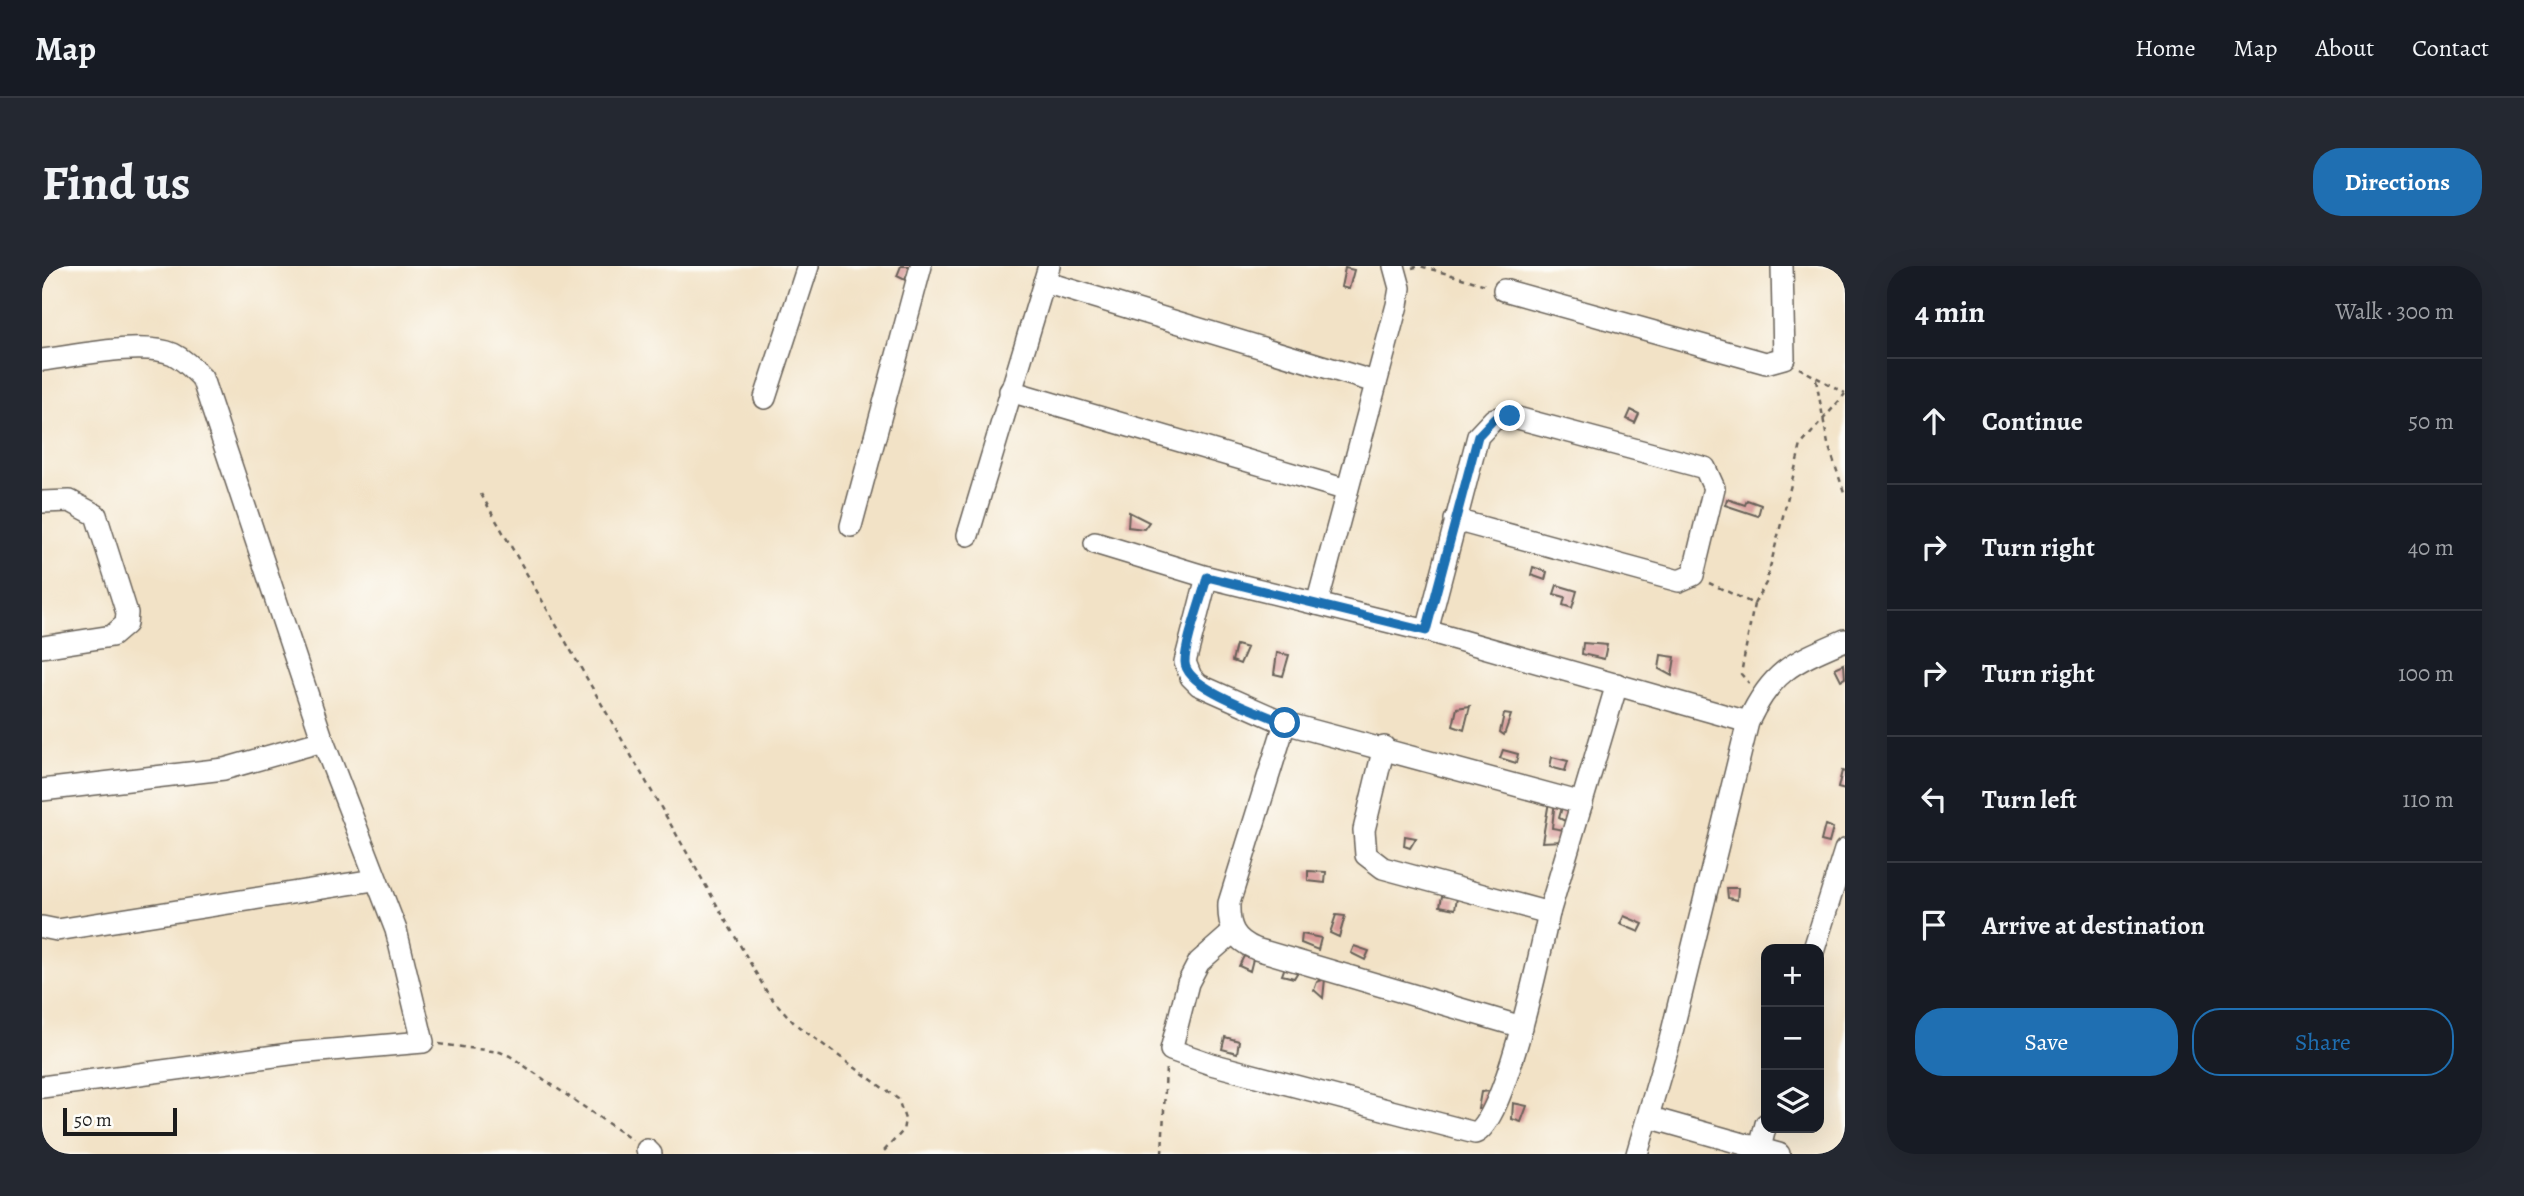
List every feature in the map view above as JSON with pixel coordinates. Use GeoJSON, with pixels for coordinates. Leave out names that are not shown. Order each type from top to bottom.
{"type":"FeatureCollection","features":[{"type":"Feature","properties":{"kind":"street"},"geometry":{"type":"LineString","coordinates":[[765,398],[808,266]]}},
{"type":"Feature","properties":{"kind":"street"},"geometry":{"type":"LineString","coordinates":[[851,526],[921,266]]}},
{"type":"Feature","properties":{"kind":"street"},"geometry":{"type":"LineString","coordinates":[[1504,290],[1766,363],[1784,358],[1782,266]]}},
{"type":"Feature","properties":{"kind":"street"},"geometry":{"type":"LineString","coordinates":[[1317,604],[1397,305],[1396,269]]}},
{"type":"Feature","properties":{"kind":"street"},"geometry":{"type":"LineString","coordinates":[[968,535],[1046,274],[1375,382]]}},
{"type":"Feature","properties":{"kind":"street"},"geometry":{"type":"LineString","coordinates":[[42,360],[150,349],[170,353],[186,362],[202,379],[323,741],[374,880],[396,930],[423,1042],[297,1052],[42,1087]]}},
{"type":"Feature","properties":{"kind":"street"},"geometry":{"type":"LineString","coordinates":[[1010,391],[1347,490]]}},
{"type":"Feature","properties":{"kind":"street"},"geometry":{"type":"LineString","coordinates":[[1426,631],[1455,520],[1478,436],[1494,419],[1510,416],[1705,468],[1714,488],[1693,575],[1679,581],[1455,520]]}},
{"type":"Feature","properties":{"kind":"street"},"geometry":{"type":"LineString","coordinates":[[42,502],[69,501],[82,505],[96,515],[127,613],[121,631],[112,636],[42,647]]}},
{"type":"Feature","properties":{"kind":"street"},"geometry":{"type":"LineString","coordinates":[[1095,543],[1207,577],[1426,631],[1748,722]]}},
{"type":"Feature","properties":{"kind":"street"},"geometry":{"type":"LineString","coordinates":[[1207,577],[1187,654],[1186,669],[1199,685],[1285,723],[1384,747],[1582,803]]}},
{"type":"Feature","properties":{"kind":"street"},"geometry":{"type":"LineString","coordinates":[[1637,1154],[1748,722],[1760,695],[1779,673],[1845,640]]}},
{"type":"Feature","properties":{"kind":"street"},"geometry":{"type":"LineString","coordinates":[[1232,933],[1199,962],[1171,1050],[1475,1133],[1489,1121],[1522,1027],[1549,913],[1617,684]]}},
{"type":"Feature","properties":{"kind":"street"},"geometry":{"type":"LineString","coordinates":[[1285,723],[1229,903],[1232,933],[1242,943],[1256,949],[1522,1027]]}},
{"type":"Feature","properties":{"kind":"street"},"geometry":{"type":"LineString","coordinates":[[42,790],[224,769],[323,741]]}},
{"type":"Feature","properties":{"kind":"street"},"geometry":{"type":"LineString","coordinates":[[1384,747],[1364,830],[1366,855],[1383,868],[1549,913]]}},
{"type":"Feature","properties":{"kind":"street"},"geometry":{"type":"LineString","coordinates":[[1817,944],[1845,850]]}},
{"type":"Feature","properties":{"kind":"street"},"geometry":{"type":"LineString","coordinates":[[42,928],[57,930],[374,880]]}},
{"type":"Feature","properties":{"kind":"street"},"geometry":{"type":"LineString","coordinates":[[1648,1118],[1769,1151],[1767,1133]]}},
{"type":"Feature","properties":{"kind":"path"},"geometry":{"type":"LineString","coordinates":[[1396,269],[1420,266],[1504,290]]}},
{"type":"Feature","properties":{"kind":"path"},"geometry":{"type":"LineString","coordinates":[[1760,695],[1741,674],[1754,604],[1766,583],[1801,445],[1845,393],[1816,380],[1784,358]]}},
{"type":"Feature","properties":{"kind":"path"},"geometry":{"type":"LineString","coordinates":[[1816,380],[1828,444],[1845,495]]}},
{"type":"Feature","properties":{"kind":"path"},"geometry":{"type":"LineString","coordinates":[[481,494],[768,994],[795,1024],[898,1100],[903,1108],[903,1131],[881,1154]]}},
{"type":"Feature","properties":{"kind":"path"},"geometry":{"type":"LineString","coordinates":[[1693,575],[1754,604]]}},
{"type":"Feature","properties":{"kind":"path"},"geometry":{"type":"LineString","coordinates":[[423,1042],[500,1052],[510,1056],[649,1152]]}},
{"type":"Feature","properties":{"kind":"path"},"geometry":{"type":"LineString","coordinates":[[1162,1154],[1163,1077],[1171,1050]]}},
{"type":"Feature","properties":{"kind":"building"},"geometry":{"type":"Polygon","coordinates":[[[901,266],[911,266],[905,280],[897,276],[901,266]]]}},
{"type":"Feature","properties":{"kind":"building"},"geometry":{"type":"Polygon","coordinates":[[[1345,268],[1354,270],[1349,289],[1341,287],[1345,268]]]}},
{"type":"Feature","properties":{"kind":"building"},"geometry":{"type":"Polygon","coordinates":[[[1631,410],[1639,414],[1635,423],[1627,419],[1631,410]]]}},
{"type":"Feature","properties":{"kind":"building"},"geometry":{"type":"Polygon","coordinates":[[[1727,499],[1745,505],[1747,500],[1761,505],[1758,516],[1725,505],[1727,499]]]}},
{"type":"Feature","properties":{"kind":"building"},"geometry":{"type":"Polygon","coordinates":[[[1129,512],[1149,522],[1144,529],[1128,527],[1129,512]]]}},
{"type":"Feature","properties":{"kind":"building"},"geometry":{"type":"Polygon","coordinates":[[[1533,567],[1547,572],[1545,580],[1531,575],[1533,567]]]}},
{"type":"Feature","properties":{"kind":"building"},"geometry":{"type":"Polygon","coordinates":[[[1557,585],[1577,591],[1572,608],[1563,605],[1565,597],[1554,594],[1557,585]]]}},
{"type":"Feature","properties":{"kind":"building"},"geometry":{"type":"Polygon","coordinates":[[[1583,643],[1607,645],[1604,659],[1582,654],[1583,643]]]}},
{"type":"Feature","properties":{"kind":"building"},"geometry":{"type":"Polygon","coordinates":[[[1236,645],[1247,648],[1240,664],[1232,661],[1236,645]]]}},
{"type":"Feature","properties":{"kind":"building"},"geometry":{"type":"Polygon","coordinates":[[[1277,653],[1289,655],[1283,676],[1274,674],[1277,653]]]}},
{"type":"Feature","properties":{"kind":"building"},"geometry":{"type":"Polygon","coordinates":[[[1661,655],[1675,657],[1672,676],[1659,669],[1661,655]]]}},
{"type":"Feature","properties":{"kind":"building"},"geometry":{"type":"Polygon","coordinates":[[[1844,664],[1845,678],[1841,680],[1835,668],[1844,664]]]}},
{"type":"Feature","properties":{"kind":"building"},"geometry":{"type":"Polygon","coordinates":[[[1470,706],[1464,730],[1453,726],[1457,708],[1470,706]]]}},
{"type":"Feature","properties":{"kind":"building"},"geometry":{"type":"Polygon","coordinates":[[[1504,714],[1511,715],[1504,735],[1500,732],[1504,714]]]}},
{"type":"Feature","properties":{"kind":"building"},"geometry":{"type":"Polygon","coordinates":[[[1503,750],[1518,754],[1516,763],[1500,758],[1503,750]]]}},
{"type":"Feature","properties":{"kind":"building"},"geometry":{"type":"Polygon","coordinates":[[[1552,757],[1568,761],[1565,771],[1550,767],[1552,757]]]}},
{"type":"Feature","properties":{"kind":"building"},"geometry":{"type":"Polygon","coordinates":[[[1842,771],[1845,772],[1845,790],[1838,788],[1842,771]]]}},
{"type":"Feature","properties":{"kind":"building"},"geometry":{"type":"Polygon","coordinates":[[[1550,796],[1555,800],[1552,828],[1564,830],[1563,841],[1542,842],[1550,796]]]}},
{"type":"Feature","properties":{"kind":"building"},"geometry":{"type":"Polygon","coordinates":[[[1563,804],[1570,805],[1565,821],[1559,818],[1563,804]]]}},
{"type":"Feature","properties":{"kind":"building"},"geometry":{"type":"Polygon","coordinates":[[[1825,825],[1833,828],[1829,843],[1821,841],[1825,825]]]}},
{"type":"Feature","properties":{"kind":"building"},"geometry":{"type":"Polygon","coordinates":[[[1405,836],[1416,838],[1410,848],[1404,846],[1405,836]]]}},
{"type":"Feature","properties":{"kind":"building"},"geometry":{"type":"Polygon","coordinates":[[[1308,871],[1326,872],[1325,883],[1308,881],[1308,871]]]}},
{"type":"Feature","properties":{"kind":"building"},"geometry":{"type":"Polygon","coordinates":[[[1727,888],[1738,888],[1737,900],[1728,898],[1727,888]]]}},
{"type":"Feature","properties":{"kind":"building"},"geometry":{"type":"Polygon","coordinates":[[[1442,896],[1457,898],[1455,909],[1440,906],[1442,896]]]}},
{"type":"Feature","properties":{"kind":"building"},"geometry":{"type":"Polygon","coordinates":[[[1336,915],[1345,916],[1339,937],[1330,933],[1336,915]]]}},
{"type":"Feature","properties":{"kind":"building"},"geometry":{"type":"Polygon","coordinates":[[[1624,916],[1643,924],[1639,932],[1620,924],[1624,916]]]}},
{"type":"Feature","properties":{"kind":"building"},"geometry":{"type":"Polygon","coordinates":[[[1302,934],[1321,938],[1318,950],[1301,943],[1302,934]]]}},
{"type":"Feature","properties":{"kind":"building"},"geometry":{"type":"Polygon","coordinates":[[[1354,946],[1369,951],[1365,960],[1351,953],[1354,946]]]}},
{"type":"Feature","properties":{"kind":"building"},"geometry":{"type":"Polygon","coordinates":[[[1244,956],[1253,959],[1250,971],[1239,966],[1244,956]]]}},
{"type":"Feature","properties":{"kind":"building"},"geometry":{"type":"Polygon","coordinates":[[[1285,967],[1299,970],[1294,978],[1282,975],[1285,967]]]}},
{"type":"Feature","properties":{"kind":"building"},"geometry":{"type":"Polygon","coordinates":[[[1325,979],[1323,998],[1314,990],[1317,982],[1325,979]]]}},
{"type":"Feature","properties":{"kind":"building"},"geometry":{"type":"Polygon","coordinates":[[[1225,1037],[1239,1041],[1237,1053],[1222,1049],[1225,1037]]]}},
{"type":"Feature","properties":{"kind":"building"},"geometry":{"type":"Polygon","coordinates":[[[1492,1091],[1487,1110],[1478,1109],[1481,1092],[1492,1091]]]}},
{"type":"Feature","properties":{"kind":"building"},"geometry":{"type":"Polygon","coordinates":[[[1513,1103],[1527,1106],[1521,1122],[1512,1119],[1513,1103]]]}},
{"type":"Feature","properties":{"kind":"route"},"geometry":{"type":"LineString","coordinates":[[1285,723],[1199,685],[1186,669],[1185,662],[1207,577],[1426,631],[1478,436],[1494,419],[1510,416]]}}]}
